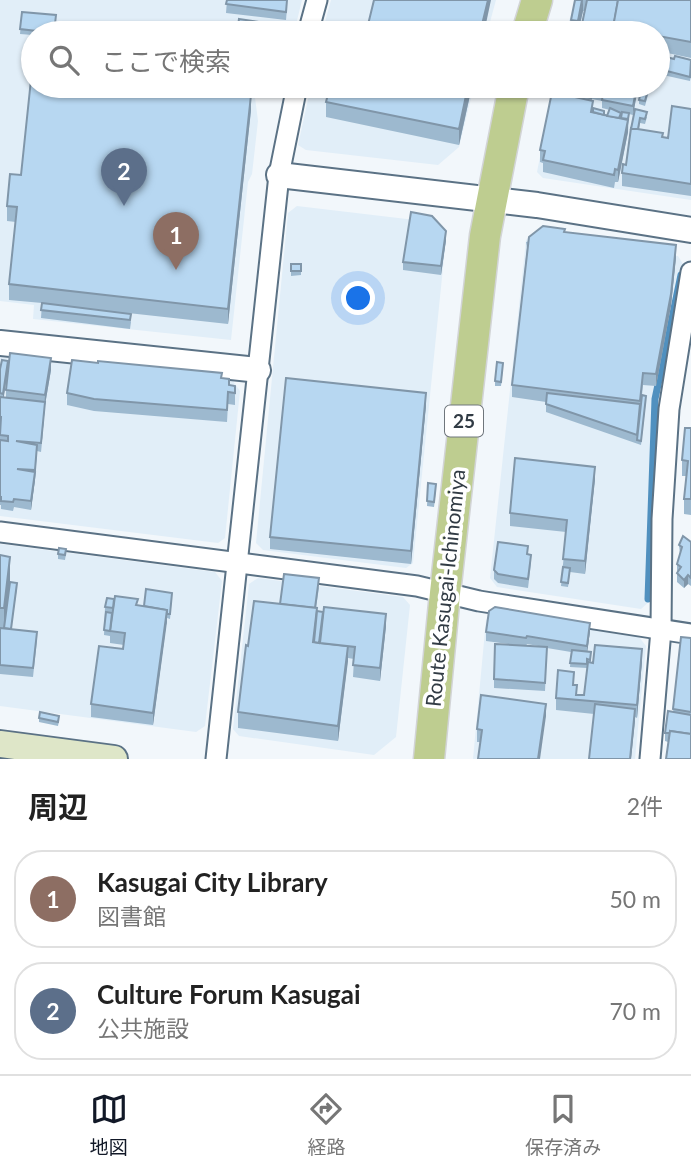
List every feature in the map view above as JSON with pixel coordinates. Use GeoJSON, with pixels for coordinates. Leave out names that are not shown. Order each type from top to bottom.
{"type":"FeatureCollection","features":[{"type":"Feature","properties":{"kind":"main road"},"geometry":{"type":"LineString","coordinates":[[531,21],[537,0]]}},
{"type":"Feature","properties":{"kind":"main road","name":"Route Kasugai-Ichinomiya"},"geometry":{"type":"LineString","coordinates":[[429,759],[485,236],[512,98]]}},
{"type":"Feature","properties":{"kind":"main road"},"geometry":{"type":"LineString","coordinates":[[0,744],[114,759]]}},
{"type":"Feature","properties":{"kind":"street"},"geometry":{"type":"LineString","coordinates":[[311,21],[317,0]]}},
{"type":"Feature","properties":{"kind":"street"},"geometry":{"type":"LineString","coordinates":[[216,759],[279,175],[295,98]]}},
{"type":"Feature","properties":{"kind":"street"},"geometry":{"type":"LineString","coordinates":[[279,175],[491,200],[691,230]]}},
{"type":"Feature","properties":{"kind":"street"},"geometry":{"type":"LineString","coordinates":[[650,759],[661,630],[662,519],[669,409],[691,272]]}},
{"type":"Feature","properties":{"kind":"street"},"geometry":{"type":"LineString","coordinates":[[0,343],[258,370]]}},
{"type":"Feature","properties":{"kind":"street"},"geometry":{"type":"LineString","coordinates":[[0,532],[417,586],[479,601],[691,634]]}},
{"type":"Feature","properties":{"kind":"shaded area"},"geometry":{"type":"Polygon","coordinates":[[[0,0],[302,0],[297,21],[21,21],[21,98],[255,98],[258,121],[252,174],[248,182],[231,340],[33,319],[34,305],[0,301],[0,0]]]}},
{"type":"Feature","properties":{"kind":"shaded area"},"geometry":{"type":"Polygon","coordinates":[[[331,0],[496,0],[490,21],[325,21],[331,0]]]}},
{"type":"Feature","properties":{"kind":"shaded area"},"geometry":{"type":"Polygon","coordinates":[[[576,0],[691,0],[691,200],[543,178],[537,172],[552,98],[670,98],[670,21],[569,21],[576,0]]]}},
{"type":"Feature","properties":{"kind":"shaded area"},"geometry":{"type":"Polygon","coordinates":[[[308,98],[471,98],[459,147],[438,165],[306,150],[298,145],[308,98]]]}},
{"type":"Feature","properties":{"kind":"shaded area"},"geometry":{"type":"Polygon","coordinates":[[[297,206],[432,222],[446,238],[413,563],[406,568],[263,550],[256,543],[288,213],[297,206]]]}},
{"type":"Feature","properties":{"kind":"shaded area"},"geometry":{"type":"Polygon","coordinates":[[[533,233],[678,256],[683,264],[684,274],[657,404],[650,601],[641,609],[497,587],[490,578],[526,240],[533,233]]]}},
{"type":"Feature","properties":{"kind":"shaded area"},"geometry":{"type":"Polygon","coordinates":[[[0,357],[233,381],[240,391],[225,538],[218,543],[0,516],[0,357]]]}},
{"type":"Feature","properties":{"kind":"shaded area"},"geometry":{"type":"Polygon","coordinates":[[[0,544],[215,572],[222,581],[205,726],[196,732],[0,706],[0,544]]]}},
{"type":"Feature","properties":{"kind":"shaded area"},"geometry":{"type":"Polygon","coordinates":[[[258,578],[403,597],[410,605],[396,737],[374,755],[239,736],[233,729],[249,584],[258,578]]]}},
{"type":"Feature","properties":{"kind":"shaded area"},"geometry":{"type":"Polygon","coordinates":[[[493,615],[639,637],[646,646],[635,759],[473,759],[486,620],[493,615]]]}},
{"type":"Feature","properties":{"kind":"building"},"geometry":{"type":"Polygon","coordinates":[[[227,0],[287,0],[286,12],[226,4],[227,0]]]}},
{"type":"Feature","properties":{"kind":"building"},"geometry":{"type":"Polygon","coordinates":[[[374,0],[488,0],[483,21],[369,21],[374,0]]]}},
{"type":"Feature","properties":{"kind":"building"},"geometry":{"type":"Polygon","coordinates":[[[575,0],[582,0],[578,21],[571,20],[575,0]]]}},
{"type":"Feature","properties":{"kind":"building"},"geometry":{"type":"Polygon","coordinates":[[[587,0],[618,0],[614,21],[583,21],[587,0]]]}},
{"type":"Feature","properties":{"kind":"building"},"geometry":{"type":"Polygon","coordinates":[[[618,0],[691,0],[691,42],[670,38],[670,21],[614,21],[618,0]]]}},
{"type":"Feature","properties":{"kind":"building"},"geometry":{"type":"Polygon","coordinates":[[[22,12],[56,15],[55,21],[21,21],[20,29],[22,12]]]}},
{"type":"Feature","properties":{"kind":"building"},"geometry":{"type":"Polygon","coordinates":[[[675,56],[691,60],[690,77],[670,72],[670,58],[674,59],[675,56]]]}},
{"type":"Feature","properties":{"kind":"building"},"geometry":{"type":"Polygon","coordinates":[[[29,98],[251,98],[228,309],[9,284],[17,207],[7,206],[10,174],[21,175],[29,98]]]}},
{"type":"Feature","properties":{"kind":"building"},"geometry":{"type":"Polygon","coordinates":[[[327,98],[465,98],[459,129],[326,102],[327,98]]]}},
{"type":"Feature","properties":{"kind":"building"},"geometry":{"type":"Polygon","coordinates":[[[551,98],[593,101],[591,112],[628,120],[618,170],[615,169],[614,175],[543,160],[545,151],[540,150],[551,98]]]}},
{"type":"Feature","properties":{"kind":"building"},"geometry":{"type":"Polygon","coordinates":[[[602,98],[635,98],[633,106],[602,98]]]}},
{"type":"Feature","properties":{"kind":"building"},"geometry":{"type":"Polygon","coordinates":[[[672,106],[691,109],[691,184],[622,173],[623,164],[626,165],[631,128],[663,133],[662,137],[668,138],[672,106]]]}},
{"type":"Feature","properties":{"kind":"building"},"geometry":{"type":"Polygon","coordinates":[[[593,108],[604,111],[604,115],[593,112],[593,108]]]}},
{"type":"Feature","properties":{"kind":"building"},"geometry":{"type":"Polygon","coordinates":[[[610,108],[621,113],[619,118],[607,116],[610,108]]]}},
{"type":"Feature","properties":{"kind":"building"},"geometry":{"type":"Polygon","coordinates":[[[635,109],[647,112],[645,119],[640,118],[638,129],[631,129],[635,109]]]}},
{"type":"Feature","properties":{"kind":"building"},"geometry":{"type":"Polygon","coordinates":[[[622,112],[629,113],[628,119],[621,118],[622,112]]]}},
{"type":"Feature","properties":{"kind":"building"},"geometry":{"type":"Polygon","coordinates":[[[411,212],[432,216],[446,231],[441,266],[403,262],[411,212]]]}},
{"type":"Feature","properties":{"kind":"building"},"geometry":{"type":"Polygon","coordinates":[[[543,226],[565,229],[564,232],[676,245],[671,294],[656,374],[643,373],[640,401],[512,385],[529,237],[543,226]]]}},
{"type":"Feature","properties":{"kind":"building"},"geometry":{"type":"Polygon","coordinates":[[[291,264],[301,264],[301,271],[291,271],[291,264]]]}},
{"type":"Feature","properties":{"kind":"building"},"geometry":{"type":"Polygon","coordinates":[[[42,303],[131,314],[130,320],[41,310],[42,303]]]}},
{"type":"Feature","properties":{"kind":"building"},"geometry":{"type":"Polygon","coordinates":[[[10,353],[51,358],[45,395],[6,390],[10,353]]]}},
{"type":"Feature","properties":{"kind":"building"},"geometry":{"type":"Polygon","coordinates":[[[2,360],[8,361],[3,394],[0,393],[2,360]]]}},
{"type":"Feature","properties":{"kind":"building"},"geometry":{"type":"Polygon","coordinates":[[[72,360],[222,373],[221,378],[229,379],[229,385],[235,386],[235,393],[228,392],[227,410],[94,399],[67,393],[72,360]]]}},
{"type":"Feature","properties":{"kind":"building"},"geometry":{"type":"Polygon","coordinates":[[[497,362],[503,363],[501,382],[495,381],[497,362]]]}},
{"type":"Feature","properties":{"kind":"building"},"geometry":{"type":"Polygon","coordinates":[[[286,378],[426,393],[411,551],[270,537],[286,378]]]}},
{"type":"Feature","properties":{"kind":"building"},"geometry":{"type":"Polygon","coordinates":[[[547,393],[640,404],[637,435],[546,404],[547,393]]]}},
{"type":"Feature","properties":{"kind":"building"},"geometry":{"type":"Polygon","coordinates":[[[642,395],[646,396],[641,441],[637,440],[642,395]]]}},
{"type":"Feature","properties":{"kind":"building"},"geometry":{"type":"Polygon","coordinates":[[[0,397],[45,402],[41,443],[16,441],[37,445],[35,470],[17,469],[35,472],[31,501],[1,501],[0,440],[8,441],[8,436],[0,435],[0,397]]]}},
{"type":"Feature","properties":{"kind":"building"},"geometry":{"type":"Polygon","coordinates":[[[685,428],[691,428],[691,499],[684,499],[688,461],[682,460],[685,428]]]}},
{"type":"Feature","properties":{"kind":"building"},"geometry":{"type":"Polygon","coordinates":[[[515,458],[595,467],[585,561],[563,559],[567,520],[510,513],[515,458]]]}},
{"type":"Feature","properties":{"kind":"building"},"geometry":{"type":"Polygon","coordinates":[[[428,483],[436,484],[434,502],[427,501],[428,483]]]}},
{"type":"Feature","properties":{"kind":"building"},"geometry":{"type":"Polygon","coordinates":[[[683,536],[691,542],[691,578],[688,575],[684,580],[677,573],[681,567],[677,564],[683,536]]]}},
{"type":"Feature","properties":{"kind":"building"},"geometry":{"type":"Polygon","coordinates":[[[498,542],[528,546],[527,554],[531,555],[528,579],[498,574],[494,570],[498,542]]]}},
{"type":"Feature","properties":{"kind":"building"},"geometry":{"type":"Polygon","coordinates":[[[59,548],[66,549],[65,555],[58,554],[59,548]]]}},
{"type":"Feature","properties":{"kind":"building"},"geometry":{"type":"Polygon","coordinates":[[[0,555],[10,557],[4,608],[0,608],[0,555]]]}},
{"type":"Feature","properties":{"kind":"building"},"geometry":{"type":"Polygon","coordinates":[[[563,567],[570,568],[568,583],[561,582],[563,567]]]}},
{"type":"Feature","properties":{"kind":"building"},"geometry":{"type":"Polygon","coordinates":[[[284,574],[319,578],[315,608],[280,604],[284,574]]]}},
{"type":"Feature","properties":{"kind":"building"},"geometry":{"type":"Polygon","coordinates":[[[10,582],[17,583],[11,629],[4,628],[10,582]]]}},
{"type":"Feature","properties":{"kind":"building"},"geometry":{"type":"Polygon","coordinates":[[[146,589],[172,593],[170,614],[167,614],[167,610],[144,606],[146,589]]]}},
{"type":"Feature","properties":{"kind":"building"},"geometry":{"type":"Polygon","coordinates":[[[115,596],[138,599],[136,605],[167,610],[153,713],[91,704],[99,646],[123,649],[125,633],[110,631],[115,596]]]}},
{"type":"Feature","properties":{"kind":"building"},"geometry":{"type":"Polygon","coordinates":[[[107,598],[114,599],[113,608],[105,607],[107,598]]]}},
{"type":"Feature","properties":{"kind":"building"},"geometry":{"type":"Polygon","coordinates":[[[254,601],[317,608],[313,642],[348,646],[338,726],[238,712],[254,601]]]}},
{"type":"Feature","properties":{"kind":"building"},"geometry":{"type":"Polygon","coordinates":[[[324,607],[386,614],[380,668],[353,665],[355,647],[320,643],[324,607]]]}},
{"type":"Feature","properties":{"kind":"building"},"geometry":{"type":"Polygon","coordinates":[[[495,607],[590,623],[587,646],[486,632],[489,611],[495,607]]]}},
{"type":"Feature","properties":{"kind":"building"},"geometry":{"type":"Polygon","coordinates":[[[317,611],[323,612],[319,643],[314,642],[317,611]]]}},
{"type":"Feature","properties":{"kind":"building"},"geometry":{"type":"Polygon","coordinates":[[[106,612],[112,613],[110,631],[104,630],[106,612]]]}},
{"type":"Feature","properties":{"kind":"building"},"geometry":{"type":"Polygon","coordinates":[[[0,628],[37,632],[33,668],[0,665],[0,628]]]}},
{"type":"Feature","properties":{"kind":"building"},"geometry":{"type":"Polygon","coordinates":[[[681,637],[691,638],[691,712],[673,709],[681,637]]]}},
{"type":"Feature","properties":{"kind":"building"},"geometry":{"type":"Polygon","coordinates":[[[495,644],[547,647],[545,683],[494,679],[495,644]]]}},
{"type":"Feature","properties":{"kind":"building"},"geometry":{"type":"Polygon","coordinates":[[[595,645],[642,649],[637,705],[556,698],[558,670],[574,672],[573,685],[577,685],[576,695],[584,695],[588,662],[593,663],[595,645]]]}},
{"type":"Feature","properties":{"kind":"building"},"geometry":{"type":"Polygon","coordinates":[[[572,650],[591,652],[590,660],[587,659],[587,664],[570,663],[572,650]]]}},
{"type":"Feature","properties":{"kind":"building"},"geometry":{"type":"Polygon","coordinates":[[[481,695],[546,704],[538,759],[478,759],[482,730],[477,729],[481,695]]]}},
{"type":"Feature","properties":{"kind":"building"},"geometry":{"type":"Polygon","coordinates":[[[595,704],[635,709],[630,759],[589,759],[595,704]]]}},
{"type":"Feature","properties":{"kind":"building"},"geometry":{"type":"Polygon","coordinates":[[[668,711],[691,715],[691,734],[670,731],[665,733],[668,711]]]}},
{"type":"Feature","properties":{"kind":"building"},"geometry":{"type":"Polygon","coordinates":[[[40,712],[59,716],[58,722],[39,718],[40,712]]]}},
{"type":"Feature","properties":{"kind":"building"},"geometry":{"type":"Polygon","coordinates":[[[670,731],[691,734],[691,759],[666,759],[670,731]]]}},
{"type":"Feature","properties":{"kind":"waterway"},"geometry":{"type":"LineString","coordinates":[[648,599],[655,399],[681,275]]}},
{"type":"Feature","properties":{"kind":"place","name":"Culture Forum Kasugai"},"geometry":{"type":"Point","coordinates":[124,206]}},
{"type":"Feature","properties":{"kind":"place","name":"Kasugai City Library"},"geometry":{"type":"Point","coordinates":[176,270]}}]}
